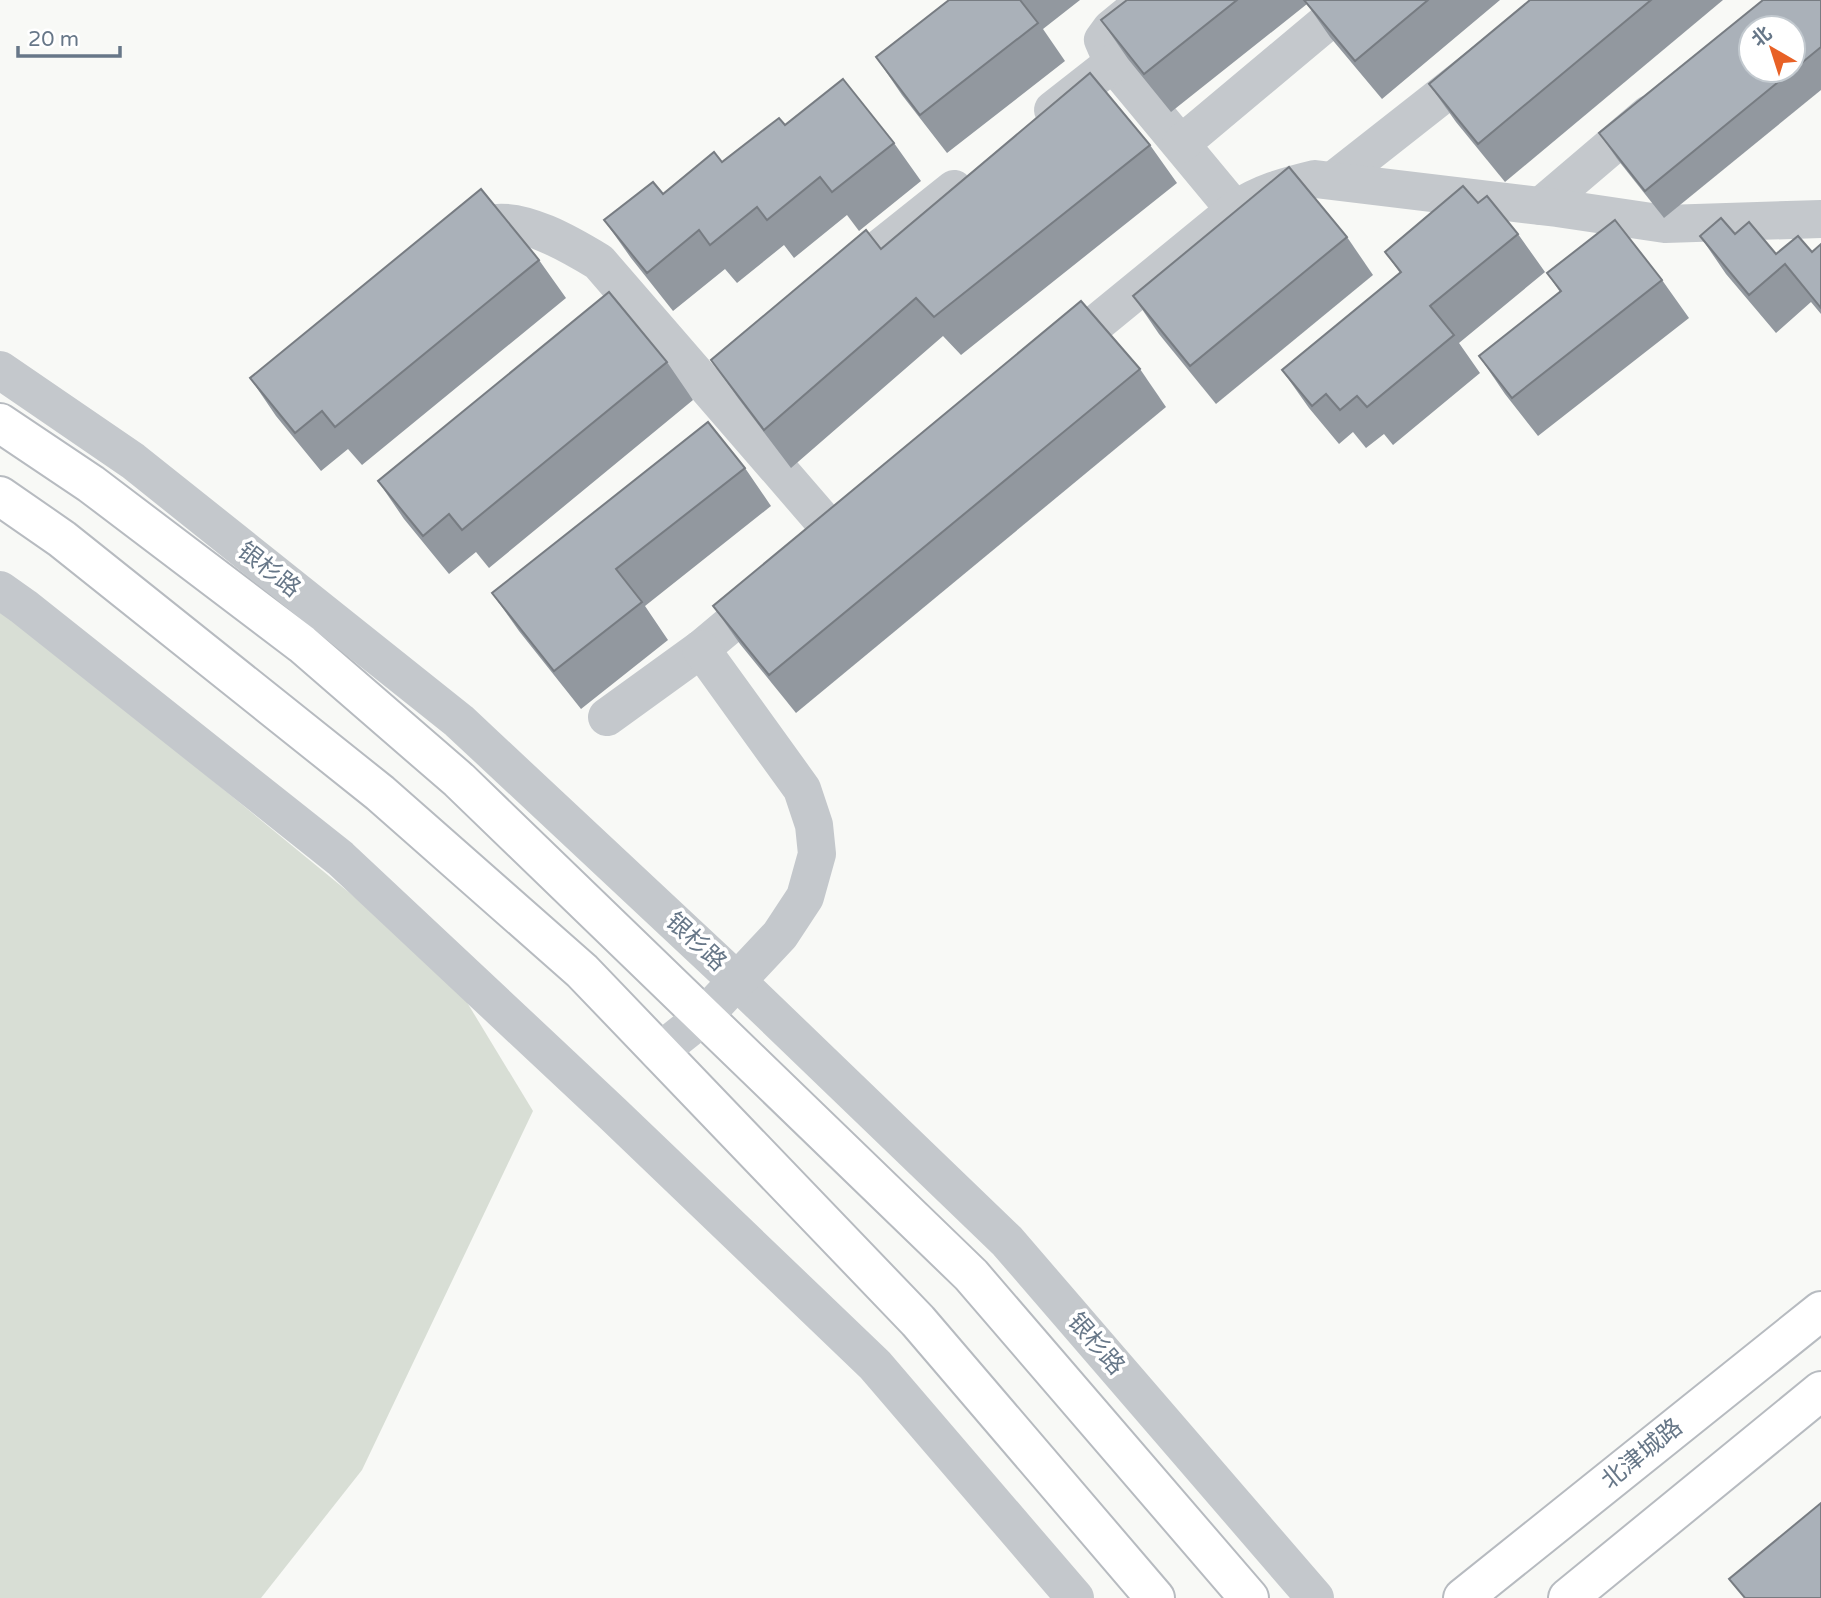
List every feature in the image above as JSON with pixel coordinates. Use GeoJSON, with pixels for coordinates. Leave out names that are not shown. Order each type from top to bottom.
{"type":"FeatureCollection","features":[{"type":"Feature","properties":{"kind":"main road","name":"银杉路"},"geometry":{"type":"LineString","coordinates":[[0,423],[91,484],[302,644],[459,780],[971,1275],[1249,1598]]}},
{"type":"Feature","properties":{"kind":"main road"},"geometry":{"type":"LineString","coordinates":[[0,496],[62,538],[380,793],[582,971],[918,1321],[1155,1598]]}},
{"type":"Feature","properties":{"kind":"main road","name":"北津城路"},"geometry":{"type":"LineString","coordinates":[[1463,1598],[1821,1311]]}},
{"type":"Feature","properties":{"kind":"main road"},"geometry":{"type":"LineString","coordinates":[[1568,1598],[1821,1391]]}},
{"type":"Feature","properties":{"kind":"street"},"geometry":{"type":"LineString","coordinates":[[1146,0],[1111,29],[1103,40],[1113,63],[1235,210]]}},
{"type":"Feature","properties":{"kind":"street"},"geometry":{"type":"LineString","coordinates":[[1181,144],[1353,0]]}},
{"type":"Feature","properties":{"kind":"street"},"geometry":{"type":"LineString","coordinates":[[1334,180],[1563,0]]}},
{"type":"Feature","properties":{"kind":"street"},"geometry":{"type":"LineString","coordinates":[[1027,131],[1113,63]]}},
{"type":"Feature","properties":{"kind":"street"},"geometry":{"type":"LineString","coordinates":[[1541,206],[1678,90]]}},
{"type":"Feature","properties":{"kind":"street"},"geometry":{"type":"LineString","coordinates":[[814,301],[985,165]]}},
{"type":"Feature","properties":{"kind":"street"},"geometry":{"type":"LineString","coordinates":[[1030,378],[1235,210],[1251,199],[1278,188],[1315,178],[1665,224],[1821,219]]}},
{"type":"Feature","properties":{"kind":"street"},"geometry":{"type":"LineString","coordinates":[[436,255],[486,224],[511,222],[573,246],[599,262],[621,309],[707,386],[735,419],[848,528],[701,649],[607,717]]}},
{"type":"Feature","properties":{"kind":"street"},"geometry":{"type":"LineString","coordinates":[[707,386],[739,361]]}},
{"type":"Feature","properties":{"kind":"street","name":"银杉路"},"geometry":{"type":"LineString","coordinates":[[0,370],[133,461],[459,720],[737,981],[1007,1241],[1315,1598]]}},
{"type":"Feature","properties":{"kind":"street"},"geometry":{"type":"LineString","coordinates":[[702,444],[735,419]]}},
{"type":"Feature","properties":{"kind":"street"},"geometry":{"type":"LineString","coordinates":[[0,590],[340,858],[612,1113],[875,1365],[1075,1598]]}},
{"type":"Feature","properties":{"kind":"street"},"geometry":{"type":"LineString","coordinates":[[659,1052],[703,1017],[780,935],[805,897],[817,854],[814,825],[802,789],[701,649]]}},
{"type":"Feature","properties":{"kind":"shaded area"},"geometry":{"type":"Polygon","coordinates":[[[0,606],[451,976],[533,1111],[362,1470],[261,1598],[0,1598],[0,606]]]}},
{"type":"Feature","properties":{"kind":"building"},"geometry":{"type":"Polygon","coordinates":[[[949,0],[1020,0],[1038,23],[920,115],[876,57],[949,0]]]}},
{"type":"Feature","properties":{"kind":"building"},"geometry":{"type":"Polygon","coordinates":[[[1127,0],[1237,0],[1144,74],[1101,20],[1127,0]]]}},
{"type":"Feature","properties":{"kind":"building"},"geometry":{"type":"Polygon","coordinates":[[[1304,0],[1428,0],[1355,61],[1304,0]]]}},
{"type":"Feature","properties":{"kind":"building"},"geometry":{"type":"Polygon","coordinates":[[[1530,0],[1651,0],[1478,144],[1429,84],[1530,0]]]}},
{"type":"Feature","properties":{"kind":"building"},"geometry":{"type":"Polygon","coordinates":[[[1763,0],[1821,0],[1821,47],[1807,58],[1807,14],[1746,14],[1763,0]]]}},
{"type":"Feature","properties":{"kind":"building"},"geometry":{"type":"Polygon","coordinates":[[[1737,21],[1737,84],[1776,84],[1645,191],[1599,133],[1737,21]]]}},
{"type":"Feature","properties":{"kind":"building"},"geometry":{"type":"Polygon","coordinates":[[[1090,73],[1150,145],[934,317],[916,298],[764,430],[711,360],[866,230],[881,249],[1090,73]]]}},
{"type":"Feature","properties":{"kind":"building"},"geometry":{"type":"Polygon","coordinates":[[[843,79],[894,143],[832,192],[820,177],[767,220],[757,207],[710,245],[699,230],[647,273],[604,220],[653,182],[663,194],[714,152],[722,162],[779,118],[785,125],[843,79]]]}},
{"type":"Feature","properties":{"kind":"building"},"geometry":{"type":"Polygon","coordinates":[[[1289,167],[1347,237],[1190,366],[1133,296],[1289,167]]]}},
{"type":"Feature","properties":{"kind":"building"},"geometry":{"type":"Polygon","coordinates":[[[1463,186],[1478,203],[1487,196],[1518,234],[1430,306],[1454,335],[1367,407],[1357,396],[1340,410],[1326,394],[1312,406],[1282,370],[1401,272],[1385,252],[1463,186]]]}},
{"type":"Feature","properties":{"kind":"building"},"geometry":{"type":"Polygon","coordinates":[[[481,189],[539,260],[335,427],[322,411],[295,433],[250,378],[481,189]]]}},
{"type":"Feature","properties":{"kind":"building"},"geometry":{"type":"Polygon","coordinates":[[[1721,218],[1735,234],[1749,222],[1776,254],[1798,236],[1812,252],[1821,244],[1821,308],[1785,264],[1749,295],[1700,236],[1721,218]]]}},
{"type":"Feature","properties":{"kind":"building"},"geometry":{"type":"Polygon","coordinates":[[[1615,220],[1662,280],[1512,398],[1479,356],[1561,291],[1547,273],[1615,220]]]}},
{"type":"Feature","properties":{"kind":"building"},"geometry":{"type":"Polygon","coordinates":[[[609,292],[667,362],[462,530],[449,514],[423,536],[378,481],[609,292]]]}},
{"type":"Feature","properties":{"kind":"building"},"geometry":{"type":"Polygon","coordinates":[[[1081,301],[1140,369],[769,675],[713,606],[1081,301]]]}},
{"type":"Feature","properties":{"kind":"building"},"geometry":{"type":"Polygon","coordinates":[[[708,422],[745,468],[616,569],[642,602],[554,671],[492,593],[708,422]]]}},
{"type":"Feature","properties":{"kind":"building"},"geometry":{"type":"Polygon","coordinates":[[[1821,1503],[1821,1598],[1745,1598],[1729,1579],[1821,1503]]]}}]}
